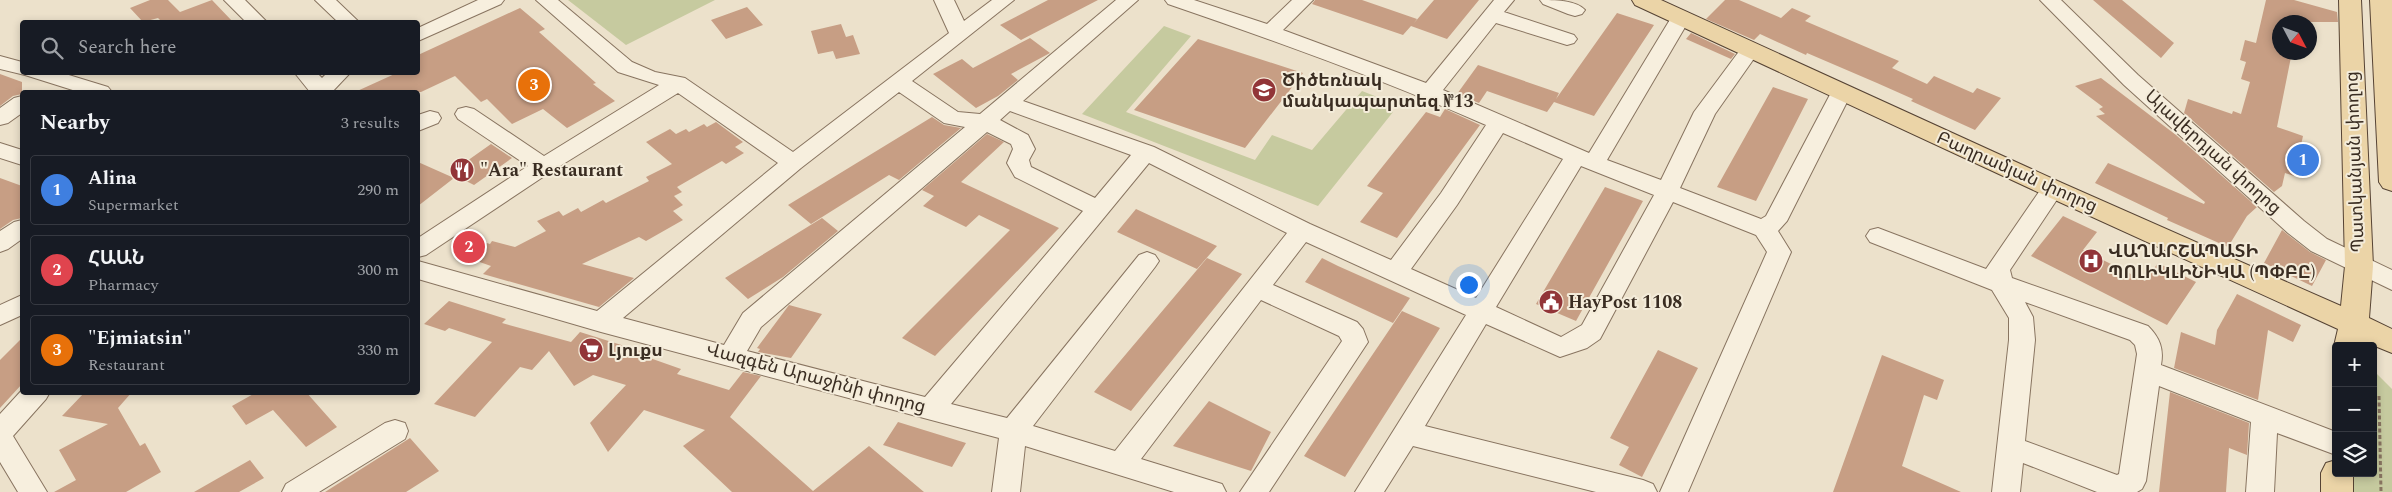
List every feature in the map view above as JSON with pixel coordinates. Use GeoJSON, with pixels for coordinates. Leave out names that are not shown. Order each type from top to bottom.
{"type":"FeatureCollection","features":[{"type":"Feature","properties":{"kind":"main road","name":"Բաղրամյան փողոց"},"geometry":{"type":"LineString","coordinates":[[1643,0],[2053,190],[2352,335],[2392,342]]}},
{"type":"Feature","properties":{"kind":"main road","name":"Պատկանյան փողոց"},"geometry":{"type":"LineString","coordinates":[[2350,0],[2359,266],[2352,335]]}},
{"type":"Feature","properties":{"kind":"main road","name":"Պատկանյան փողոց"},"geometry":{"type":"LineString","coordinates":[[2381,0],[2392,182]]}},
{"type":"Feature","properties":{"kind":"main road"},"geometry":{"type":"LineString","coordinates":[[2337,477],[2337,492]]}},
{"type":"Feature","properties":{"kind":"street"},"geometry":{"type":"LineString","coordinates":[[234,0],[255,20]]}},
{"type":"Feature","properties":{"kind":"street"},"geometry":{"type":"LineString","coordinates":[[324,0],[347,20]]}},
{"type":"Feature","properties":{"kind":"street"},"geometry":{"type":"LineString","coordinates":[[420,34],[494,0]]}},
{"type":"Feature","properties":{"kind":"street"},"geometry":{"type":"LineString","coordinates":[[546,0],[625,67],[650,77],[678,83],[793,163]]}},
{"type":"Feature","properties":{"kind":"street"},"geometry":{"type":"LineString","coordinates":[[944,0],[960,35]]}},
{"type":"Feature","properties":{"kind":"street"},"geometry":{"type":"LineString","coordinates":[[601,322],[793,163],[1004,0]]}},
{"type":"Feature","properties":{"kind":"street"},"geometry":{"type":"LineString","coordinates":[[731,355],[752,320],[1128,0]]}},
{"type":"Feature","properties":{"kind":"street"},"geometry":{"type":"LineString","coordinates":[[1175,0],[1270,32],[1430,92],[1666,193],[1764,229],[1779,252],[1674,492]]}},
{"type":"Feature","properties":{"kind":"street"},"geometry":{"type":"LineString","coordinates":[[1270,32],[1303,0]]}},
{"type":"Feature","properties":{"kind":"street"},"geometry":{"type":"LineString","coordinates":[[1550,0],[1575,10]]}},
{"type":"Feature","properties":{"kind":"street","name":"Ալավերդյան փողոց"},"geometry":{"type":"LineString","coordinates":[[2050,0],[2131,80],[2296,227],[2319,245],[2392,281]]}},
{"type":"Feature","properties":{"kind":"street"},"geometry":{"type":"LineString","coordinates":[[1430,92],[1498,7],[1567,39]]}},
{"type":"Feature","properties":{"kind":"street"},"geometry":{"type":"LineString","coordinates":[[1369,492],[1408,432],[1480,312],[1681,17]]}},
{"type":"Feature","properties":{"kind":"street"},"geometry":{"type":"LineString","coordinates":[[1008,103],[1146,152],[1302,230],[1560,347],[1578,341],[1592,332],[1666,193],[1705,112],[1750,50]]}},
{"type":"Feature","properties":{"kind":"street"},"geometry":{"type":"LineString","coordinates":[[0,62],[20,68]]}},
{"type":"Feature","properties":{"kind":"street"},"geometry":{"type":"LineString","coordinates":[[44,75],[94,90]]}},
{"type":"Feature","properties":{"kind":"street"},"geometry":{"type":"LineString","coordinates":[[306,75],[318,90]]}},
{"type":"Feature","properties":{"kind":"street"},"geometry":{"type":"LineString","coordinates":[[322,90],[338,75]]}},
{"type":"Feature","properties":{"kind":"street"},"geometry":{"type":"LineString","coordinates":[[41,90],[58,79]]}},
{"type":"Feature","properties":{"kind":"street"},"geometry":{"type":"LineString","coordinates":[[898,81],[952,118],[986,122],[1020,140],[1024,149],[1018,159],[1018,166],[1023,172],[1098,209]]}},
{"type":"Feature","properties":{"kind":"street"},"geometry":{"type":"LineString","coordinates":[[420,248],[544,166],[678,83]]}},
{"type":"Feature","properties":{"kind":"street"},"geometry":{"type":"LineString","coordinates":[[1764,229],[1775,221],[1841,92]]}},
{"type":"Feature","properties":{"kind":"street"},"geometry":{"type":"LineString","coordinates":[[0,118],[20,104]]}},
{"type":"Feature","properties":{"kind":"street"},"geometry":{"type":"LineString","coordinates":[[466,114],[544,166]]}},
{"type":"Feature","properties":{"kind":"street"},"geometry":{"type":"LineString","coordinates":[[1395,273],[1441,210],[1499,122]]}},
{"type":"Feature","properties":{"kind":"street"},"geometry":{"type":"LineString","coordinates":[[0,150],[20,157]]}},
{"type":"Feature","properties":{"kind":"street"},"geometry":{"type":"LineString","coordinates":[[931,409],[1146,152]]}},
{"type":"Feature","properties":{"kind":"street"},"geometry":{"type":"LineString","coordinates":[[2006,492],[2022,340],[2021,317],[2001,284],[1998,269],[2053,190]]}},
{"type":"Feature","properties":{"kind":"street"},"geometry":{"type":"LineString","coordinates":[[0,243],[20,229]]}},
{"type":"Feature","properties":{"kind":"street"},"geometry":{"type":"LineString","coordinates":[[1122,464],[1302,230]]}},
{"type":"Feature","properties":{"kind":"street"},"geometry":{"type":"LineString","coordinates":[[1878,236],[2001,284],[2138,333],[2147,341],[2150,354],[2132,480],[2118,488],[2011,447]]}},
{"type":"Feature","properties":{"kind":"street"},"geometry":{"type":"LineString","coordinates":[[1006,492],[1013,431],[1147,261]]}},
{"type":"Feature","properties":{"kind":"street","name":"Վազգեն Արաջինի փողոց"},"geometry":{"type":"LineString","coordinates":[[420,271],[601,322],[1013,431],[1212,492]]}},
{"type":"Feature","properties":{"kind":"street"},"geometry":{"type":"LineString","coordinates":[[1254,492],[1355,342],[1354,336],[1348,329],[1257,288]]}},
{"type":"Feature","properties":{"kind":"street"},"geometry":{"type":"LineString","coordinates":[[0,316],[20,305]]}},
{"type":"Feature","properties":{"kind":"street"},"geometry":{"type":"LineString","coordinates":[[2148,371],[2332,442]]}},
{"type":"Feature","properties":{"kind":"street"},"geometry":{"type":"LineString","coordinates":[[0,432],[34,395]]}},
{"type":"Feature","properties":{"kind":"street"},"geometry":{"type":"LineString","coordinates":[[2260,492],[2265,416]]}},
{"type":"Feature","properties":{"kind":"street"},"geometry":{"type":"LineString","coordinates":[[296,492],[395,431]]}},
{"type":"Feature","properties":{"kind":"street"},"geometry":{"type":"LineString","coordinates":[[1408,432],[1643,492]]}},
{"type":"Feature","properties":{"kind":"street"},"geometry":{"type":"LineString","coordinates":[[0,438],[33,492]]}},
{"type":"Feature","properties":{"kind":"path"},"geometry":{"type":"LineString","coordinates":[[2379,396],[2381,492]]}},
{"type":"Feature","properties":{"kind":"green space"},"geometry":{"type":"Polygon","coordinates":[[[568,0],[715,0],[626,45],[568,0]]]}},
{"type":"Feature","properties":{"kind":"green space"},"geometry":{"type":"Polygon","coordinates":[[[1164,26],[1191,36],[1126,112],[1255,160],[1272,135],[1312,150],[1362,91],[1385,100],[1393,112],[1318,206],[1082,114],[1164,26]]]}},
{"type":"Feature","properties":{"kind":"green space"},"geometry":{"type":"Polygon","coordinates":[[[2377,374],[2392,389],[2392,492],[2347,492],[2346,477],[2377,477],[2377,374]]]}},
{"type":"Feature","properties":{"kind":"building"},"geometry":{"type":"Polygon","coordinates":[[[150,0],[168,0],[180,12],[212,0],[231,20],[160,20],[158,18],[141,20],[130,8],[150,0]]]}},
{"type":"Feature","properties":{"kind":"building"},"geometry":{"type":"Polygon","coordinates":[[[1048,0],[1098,0],[1021,40],[1000,25],[1048,0]]]}},
{"type":"Feature","properties":{"kind":"building"},"geometry":{"type":"Polygon","coordinates":[[[1315,0],[1362,0],[1417,19],[1414,23],[1434,0],[1479,0],[1447,39],[1411,26],[1403,35],[1312,4],[1315,0]]]}},
{"type":"Feature","properties":{"kind":"building"},"geometry":{"type":"Polygon","coordinates":[[[1725,0],[1739,0],[1781,18],[1792,8],[1811,16],[1805,21],[1899,61],[1892,68],[1927,84],[1934,76],[1973,93],[1977,88],[2001,98],[1975,130],[1911,101],[1913,99],[1807,53],[1806,55],[1760,34],[1754,40],[1706,19],[1725,0]]]}},
{"type":"Feature","properties":{"kind":"building"},"geometry":{"type":"Polygon","coordinates":[[[2093,0],[2122,0],[2174,43],[2161,58],[2093,0]]]}},
{"type":"Feature","properties":{"kind":"building"},"geometry":{"type":"Polygon","coordinates":[[[2266,0],[2294,0],[2337,12],[2338,22],[2317,22],[2317,15],[2272,15],[2272,60],[2290,60],[2277,127],[2303,136],[2294,176],[2285,173],[2282,186],[2274,192],[2184,113],[2188,99],[2232,114],[2233,111],[2241,114],[2250,82],[2241,79],[2246,62],[2240,60],[2245,40],[2256,43],[2266,0]]]}},
{"type":"Feature","properties":{"kind":"building"},"geometry":{"type":"Polygon","coordinates":[[[747,7],[763,25],[726,39],[711,20],[747,7]]]}},
{"type":"Feature","properties":{"kind":"building"},"geometry":{"type":"Polygon","coordinates":[[[520,8],[545,29],[539,32],[596,83],[593,84],[615,101],[567,128],[543,109],[512,124],[487,99],[481,102],[455,76],[421,92],[420,90],[359,90],[392,75],[420,75],[420,54],[520,8]]]}},
{"type":"Feature","properties":{"kind":"building"},"geometry":{"type":"Polygon","coordinates":[[[1617,13],[1654,25],[1594,116],[1554,102],[1547,112],[1487,91],[1479,103],[1457,94],[1478,65],[1559,93],[1556,99],[1617,13]]]}},
{"type":"Feature","properties":{"kind":"building"},"geometry":{"type":"Polygon","coordinates":[[[841,24],[846,37],[853,35],[860,54],[836,59],[833,51],[818,54],[811,31],[841,24]]]}},
{"type":"Feature","properties":{"kind":"building"},"geometry":{"type":"Polygon","coordinates":[[[1691,33],[1735,54],[1731,59],[1686,39],[1691,33]]]}},
{"type":"Feature","properties":{"kind":"building"},"geometry":{"type":"Polygon","coordinates":[[[1030,38],[1050,53],[1011,74],[1018,80],[998,96],[976,108],[933,74],[962,59],[973,68],[1030,38]]]}},
{"type":"Feature","properties":{"kind":"building","name":"Ծիծեռնակ մանկապարտեզ №13"},"geometry":{"type":"Polygon","coordinates":[[[1198,39],[1303,73],[1245,148],[1134,110],[1198,39]]]}},
{"type":"Feature","properties":{"kind":"building"},"geometry":{"type":"Polygon","coordinates":[[[0,74],[22,82],[20,94],[13,96],[0,106],[0,74]]]}},
{"type":"Feature","properties":{"kind":"building"},"geometry":{"type":"Polygon","coordinates":[[[2101,78],[2176,135],[2257,207],[2247,216],[2228,247],[2167,220],[2168,218],[2095,183],[2108,163],[2204,204],[2205,202],[2096,116],[2105,114],[2099,109],[2103,107],[2075,86],[2101,78]]]}},
{"type":"Feature","properties":{"kind":"building"},"geometry":{"type":"Polygon","coordinates":[[[1773,87],[1808,99],[1756,201],[1717,187],[1773,87]]]}},
{"type":"Feature","properties":{"kind":"building"},"geometry":{"type":"Polygon","coordinates":[[[1445,109],[1480,125],[1397,238],[1360,222],[1383,193],[1367,186],[1426,112],[1440,117],[1445,109]]]}},
{"type":"Feature","properties":{"kind":"building"},"geometry":{"type":"Polygon","coordinates":[[[932,117],[944,125],[961,128],[899,180],[889,175],[811,224],[788,205],[932,117]]]}},
{"type":"Feature","properties":{"kind":"building"},"geometry":{"type":"Polygon","coordinates":[[[716,122],[743,142],[735,147],[744,153],[726,164],[722,161],[677,187],[682,192],[674,196],[683,205],[673,211],[683,220],[646,241],[639,237],[582,264],[634,278],[599,307],[483,274],[491,266],[454,253],[471,238],[490,244],[492,241],[515,247],[546,231],[537,221],[559,211],[563,216],[578,208],[581,212],[603,200],[606,203],[649,181],[646,177],[672,164],[646,142],[670,129],[676,134],[686,129],[689,132],[704,124],[707,127],[716,122]]]}},
{"type":"Feature","properties":{"kind":"building"},"geometry":{"type":"Polygon","coordinates":[[[987,134],[1004,142],[961,182],[1059,228],[935,356],[902,338],[1010,230],[979,215],[966,227],[923,206],[934,196],[922,190],[987,134]]]}},
{"type":"Feature","properties":{"kind":"building"},"geometry":{"type":"Polygon","coordinates":[[[491,144],[512,158],[474,185],[450,173],[491,144]]]}},
{"type":"Feature","properties":{"kind":"building"},"geometry":{"type":"Polygon","coordinates":[[[420,163],[454,178],[420,204],[420,163]]]}},
{"type":"Feature","properties":{"kind":"building"},"geometry":{"type":"Polygon","coordinates":[[[0,178],[20,185],[20,218],[13,220],[0,229],[0,178]]]}},
{"type":"Feature","properties":{"kind":"building"},"geometry":{"type":"Polygon","coordinates":[[[1605,187],[1643,201],[1576,321],[1536,304],[1605,187]]]}},
{"type":"Feature","properties":{"kind":"building"},"geometry":{"type":"Polygon","coordinates":[[[1136,209],[1217,246],[1197,269],[1117,232],[1136,209]]]}},
{"type":"Feature","properties":{"kind":"building"},"geometry":{"type":"Polygon","coordinates":[[[2063,216],[2097,232],[2083,250],[2145,281],[2158,263],[2196,282],[2167,325],[2031,256],[2063,216]]]}},
{"type":"Feature","properties":{"kind":"building"},"geometry":{"type":"Polygon","coordinates":[[[822,218],[838,231],[783,277],[748,299],[725,278],[822,218]]]}},
{"type":"Feature","properties":{"kind":"building"},"geometry":{"type":"Polygon","coordinates":[[[2282,230],[2310,252],[2326,260],[2312,286],[2264,263],[2282,230]]]}},
{"type":"Feature","properties":{"kind":"building"},"geometry":{"type":"Polygon","coordinates":[[[1207,258],[1242,274],[1131,411],[1094,392],[1207,258]]]}},
{"type":"Feature","properties":{"kind":"building"},"geometry":{"type":"Polygon","coordinates":[[[1322,258],[1410,298],[1393,323],[1305,282],[1322,258]]]}},
{"type":"Feature","properties":{"kind":"building"},"geometry":{"type":"Polygon","coordinates":[[[2237,294],[2301,325],[2293,342],[2268,330],[2258,400],[2174,368],[2181,332],[2215,345],[2217,330],[2237,294]]]}},
{"type":"Feature","properties":{"kind":"building"},"geometry":{"type":"Polygon","coordinates":[[[449,301],[506,319],[502,323],[571,342],[580,332],[650,354],[647,357],[681,369],[677,374],[729,390],[743,372],[761,376],[730,417],[813,491],[869,446],[924,492],[732,492],[683,446],[705,430],[644,410],[608,452],[590,423],[626,385],[593,375],[574,386],[549,351],[532,370],[520,367],[475,417],[434,404],[492,342],[449,328],[445,331],[424,324],[449,301]]]}},
{"type":"Feature","properties":{"kind":"building"},"geometry":{"type":"Polygon","coordinates":[[[789,305],[822,314],[791,358],[758,352],[760,349],[757,348],[789,305]]]}},
{"type":"Feature","properties":{"kind":"building"},"geometry":{"type":"Polygon","coordinates":[[[1402,311],[1440,328],[1345,477],[1304,456],[1402,311]]]}},
{"type":"Feature","properties":{"kind":"building"},"geometry":{"type":"Polygon","coordinates":[[[20,340],[20,386],[0,408],[0,360],[20,340]]]}},
{"type":"Feature","properties":{"kind":"building"},"geometry":{"type":"Polygon","coordinates":[[[1658,350],[1698,368],[1642,477],[1619,465],[1629,447],[1610,438],[1658,350]]]}},
{"type":"Feature","properties":{"kind":"building"},"geometry":{"type":"Polygon","coordinates":[[[1882,355],[1944,380],[1937,400],[1924,395],[1902,466],[1961,492],[1833,492],[1882,355]]]}},
{"type":"Feature","properties":{"kind":"building"},"geometry":{"type":"Polygon","coordinates":[[[2170,392],[2249,423],[2247,455],[2229,448],[2226,492],[2159,492],[2170,392]]]}},
{"type":"Feature","properties":{"kind":"building"},"geometry":{"type":"Polygon","coordinates":[[[82,395],[129,395],[118,408],[140,446],[145,443],[161,472],[126,492],[54,492],[76,480],[59,450],[108,424],[62,416],[82,395]]]}},
{"type":"Feature","properties":{"kind":"building"},"geometry":{"type":"Polygon","coordinates":[[[252,395],[309,395],[337,427],[306,447],[273,410],[246,425],[232,406],[252,395]]]}},
{"type":"Feature","properties":{"kind":"building"},"geometry":{"type":"Polygon","coordinates":[[[1209,401],[1271,432],[1251,471],[1173,446],[1209,401]]]}},
{"type":"Feature","properties":{"kind":"building"},"geometry":{"type":"Polygon","coordinates":[[[898,422],[966,443],[952,467],[883,445],[898,422]]]}},
{"type":"Feature","properties":{"kind":"building"},"geometry":{"type":"Polygon","coordinates":[[[410,438],[439,471],[406,492],[325,492],[410,438]]]}},
{"type":"Feature","properties":{"kind":"building"},"geometry":{"type":"Polygon","coordinates":[[[250,460],[264,478],[239,492],[194,492],[250,460]]]}},
{"type":"Feature","properties":{"kind":"place","name":"\"Ejmiatsin\""},"geometry":{"type":"Point","coordinates":[534,85]}},
{"type":"Feature","properties":{"kind":"place","name":"Ծիծեռնակ մանկապարտեզ №13"},"geometry":{"type":"Point","coordinates":[1264,90]}},
{"type":"Feature","properties":{"kind":"place","name":"Alina"},"geometry":{"type":"Point","coordinates":[2303,160]}},
{"type":"Feature","properties":{"kind":"place","name":"\"Ara\" Restaurant"},"geometry":{"type":"Point","coordinates":[462,170]}},
{"type":"Feature","properties":{"kind":"place","name":"ՀԱԱՆ"},"geometry":{"type":"Point","coordinates":[469,247]}},
{"type":"Feature","properties":{"kind":"place","name":"ՎԱՂԱՐՇԱՊԱՏԻ ՊՈԼԻԿԼԻՆԻԿԱ (ՊՓԲԸ)"},"geometry":{"type":"Point","coordinates":[2091,261]}},
{"type":"Feature","properties":{"kind":"place","name":"HayPost 1108"},"geometry":{"type":"Point","coordinates":[1551,302]}},
{"type":"Feature","properties":{"kind":"place","name":"Լյուքս"},"geometry":{"type":"Point","coordinates":[591,350]}}]}
